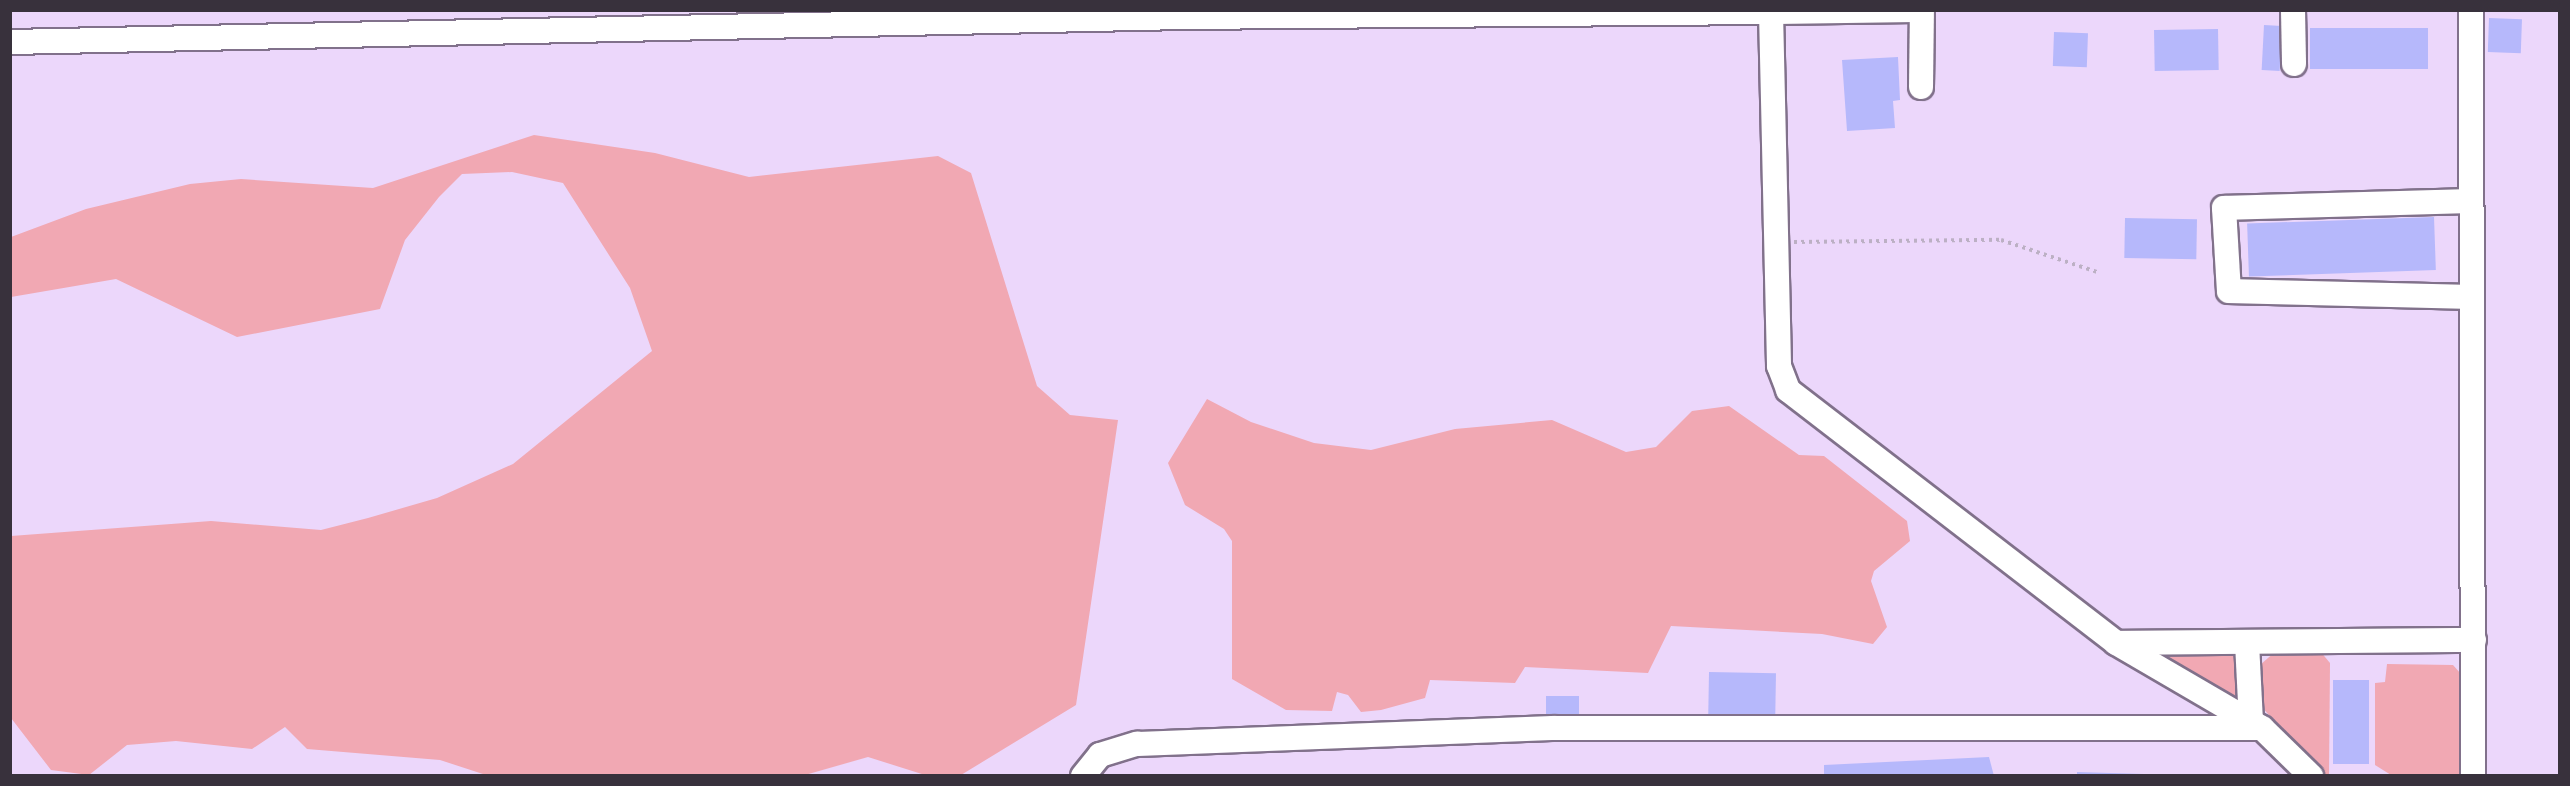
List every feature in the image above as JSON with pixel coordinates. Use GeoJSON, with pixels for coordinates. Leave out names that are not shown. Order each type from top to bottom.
{"type":"FeatureCollection","features":[{"type":"Feature","properties":{"kind":"lane"},"geometry":{"type":"LineString","coordinates":[[10,42],[1136,17],[1921,10],[1922,87]]}},
{"type":"Feature","properties":{"kind":"lane"},"geometry":{"type":"LineString","coordinates":[[2293,10],[2294,64]]}},
{"type":"Feature","properties":{"kind":"lane"},"geometry":{"type":"LineString","coordinates":[[2471,10],[2468,201],[2474,640],[2473,776]]}},
{"type":"Feature","properties":{"kind":"lane"},"geometry":{"type":"LineString","coordinates":[[1771,12],[1779,366],[1800,405],[2116,643],[2257,725],[2311,776]]}},
{"type":"Feature","properties":{"kind":"lane"},"geometry":{"type":"LineString","coordinates":[[2468,201],[2224,208],[2229,291],[2471,297]]}},
{"type":"Feature","properties":{"kind":"lane"},"geometry":{"type":"LineString","coordinates":[[2116,643],[2474,640]]}},
{"type":"Feature","properties":{"kind":"lane"},"geometry":{"type":"LineString","coordinates":[[2247,643],[2257,725]]}},
{"type":"Feature","properties":{"kind":"lane"},"geometry":{"type":"LineString","coordinates":[[1083,776],[1137,744],[1553,728],[2257,725]]}},
{"type":"Feature","properties":{"kind":"path"},"geometry":{"type":"LineString","coordinates":[[1776,242],[2001,240],[2097,272]]}},
{"type":"Feature","properties":{"kind":"shaded area"},"geometry":{"type":"Polygon","coordinates":[[[11,11],[2559,11],[2559,775],[11,775],[11,11]]]}},
{"type":"Feature","properties":{"kind":"shaded area"},"geometry":{"type":"Polygon","coordinates":[[[534,135],[655,153],[749,177],[938,156],[971,173],[1037,386],[1070,415],[1118,420],[1076,705],[961,775],[925,775],[868,757],[805,775],[486,775],[440,760],[307,749],[285,727],[252,749],[176,741],[127,745],[89,775],[51,770],[11,718],[11,536],[211,521],[321,530],[368,518],[437,498],[513,464],[652,351],[630,288],[563,183],[512,172],[462,174],[439,197],[405,240],[380,309],[237,337],[116,279],[11,297],[11,237],[86,209],[190,184],[241,179],[373,188],[534,135]]]}},
{"type":"Feature","properties":{"kind":"shaded area"},"geometry":{"type":"Polygon","coordinates":[[[1207,399],[1251,422],[1314,443],[1371,450],[1455,429],[1552,420],[1626,452],[1656,447],[1692,411],[1729,406],[1799,455],[1824,456],[1907,521],[1910,541],[1874,571],[1871,581],[1887,627],[1873,644],[1822,634],[1671,626],[1648,673],[1525,667],[1515,683],[1430,680],[1425,698],[1381,710],[1361,712],[1348,695],[1337,692],[1332,711],[1286,710],[1232,679],[1232,541],[1224,529],[1185,505],[1168,463],[1207,399]]]}},
{"type":"Feature","properties":{"kind":"shaded area"},"geometry":{"type":"Polygon","coordinates":[[[2276,651],[2320,651],[2330,663],[2329,775],[2321,774],[2260,705],[2260,665],[2276,651]]]}},
{"type":"Feature","properties":{"kind":"shaded area"},"geometry":{"type":"Polygon","coordinates":[[[2155,652],[2237,653],[2237,700],[2155,652]]]}},
{"type":"Feature","properties":{"kind":"shaded area"},"geometry":{"type":"Polygon","coordinates":[[[2387,664],[2453,665],[2461,674],[2462,775],[2391,775],[2375,765],[2375,683],[2385,682],[2387,664]]]}},
{"type":"Feature","properties":{"kind":"building"},"geometry":{"type":"Polygon","coordinates":[[[2489,18],[2522,19],[2521,53],[2488,52],[2489,18]]]}},
{"type":"Feature","properties":{"kind":"building"},"geometry":{"type":"Polygon","coordinates":[[[2264,25],[2282,26],[2280,71],[2262,70],[2264,25]]]}},
{"type":"Feature","properties":{"kind":"building"},"geometry":{"type":"Polygon","coordinates":[[[2310,28],[2428,28],[2428,69],[2310,69],[2310,28]]]}},
{"type":"Feature","properties":{"kind":"building"},"geometry":{"type":"Polygon","coordinates":[[[2218,29],[2219,70],[2155,71],[2154,30],[2218,29]]]}},
{"type":"Feature","properties":{"kind":"building"},"geometry":{"type":"Polygon","coordinates":[[[2054,32],[2088,33],[2087,67],[2053,66],[2054,32]]]}},
{"type":"Feature","properties":{"kind":"building"},"geometry":{"type":"Polygon","coordinates":[[[1898,57],[1900,100],[1893,101],[1895,128],[1847,131],[1842,60],[1898,57]]]}},
{"type":"Feature","properties":{"kind":"building"},"geometry":{"type":"Polygon","coordinates":[[[2434,217],[2436,270],[2249,276],[2247,224],[2434,217]]]}},
{"type":"Feature","properties":{"kind":"building"},"geometry":{"type":"Polygon","coordinates":[[[2125,218],[2197,219],[2196,259],[2124,258],[2125,218]]]}},
{"type":"Feature","properties":{"kind":"building"},"geometry":{"type":"Polygon","coordinates":[[[1709,672],[1776,673],[1775,716],[1708,715],[1709,672]]]}},
{"type":"Feature","properties":{"kind":"building"},"geometry":{"type":"Polygon","coordinates":[[[2333,680],[2369,680],[2369,764],[2333,764],[2333,680]]]}},
{"type":"Feature","properties":{"kind":"building"},"geometry":{"type":"Polygon","coordinates":[[[1546,696],[1579,696],[1579,716],[1546,716],[1546,696]]]}},
{"type":"Feature","properties":{"kind":"building"},"geometry":{"type":"Polygon","coordinates":[[[1989,757],[1994,776],[1824,776],[1824,765],[1989,757]]]}},
{"type":"Feature","properties":{"kind":"building"},"geometry":{"type":"Polygon","coordinates":[[[2077,772],[2144,774],[2144,776],[2077,776],[2077,772]]]}}]}
